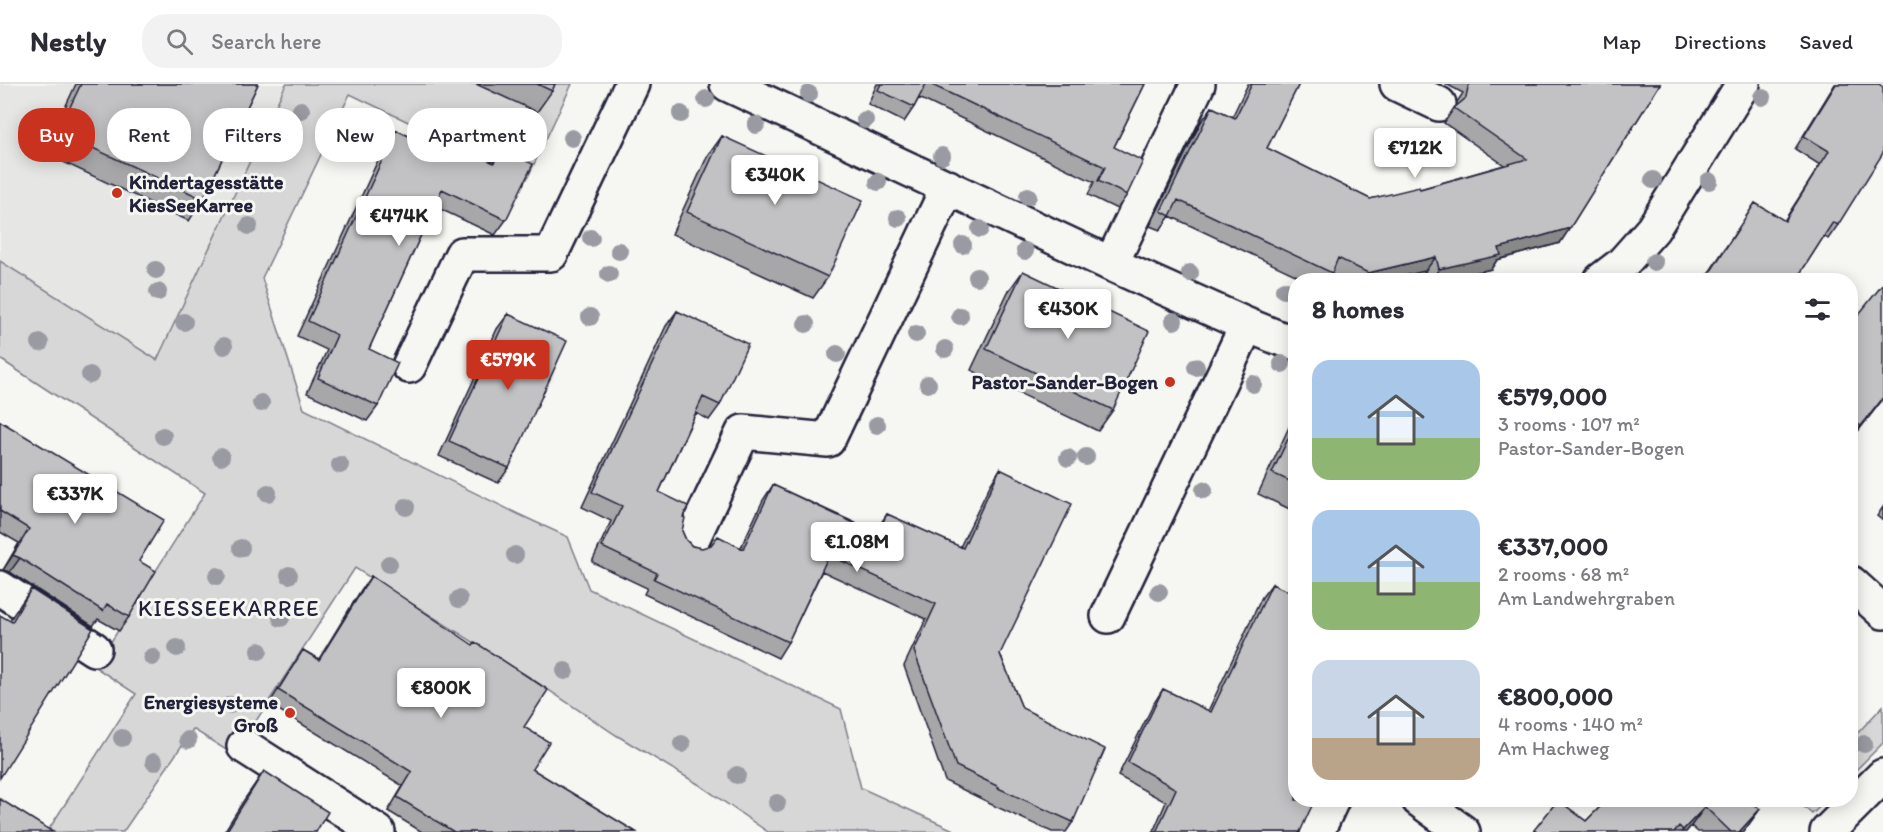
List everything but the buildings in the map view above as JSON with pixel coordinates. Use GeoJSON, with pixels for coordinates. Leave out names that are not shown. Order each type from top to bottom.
{"type":"FeatureCollection","features":[{"type":"Feature","properties":{"kind":"street"},"geometry":{"type":"LineString","coordinates":[[409,366],[462,254],[551,254],[632,84]]}},
{"type":"Feature","properties":{"kind":"street"},"geometry":{"type":"LineString","coordinates":[[728,84],[1111,264],[1247,325],[1288,341]]}},
{"type":"Feature","properties":{"kind":"street"},"geometry":{"type":"LineString","coordinates":[[1111,264],[1198,84]]}},
{"type":"Feature","properties":{"kind":"street"},"geometry":{"type":"LineString","coordinates":[[1397,84],[1439,104]]}},
{"type":"Feature","properties":{"kind":"street"},"geometry":{"type":"LineString","coordinates":[[1610,273],[1622,264],[1653,229],[1743,84]]}},
{"type":"Feature","properties":{"kind":"street"},"geometry":{"type":"LineString","coordinates":[[690,544],[743,432],[828,440],[948,187]]}},
{"type":"Feature","properties":{"kind":"street"},"geometry":{"type":"LineString","coordinates":[[1108,616],[1247,325]]}},
{"type":"Feature","properties":{"kind":"street"},"geometry":{"type":"LineString","coordinates":[[0,588],[94,648]]}},
{"type":"Feature","properties":{"kind":"street"},"geometry":{"type":"LineString","coordinates":[[1858,589],[1883,612]]}},
{"type":"Feature","properties":{"kind":"street"},"geometry":{"type":"LineString","coordinates":[[244,746],[378,832]]}},
{"type":"Feature","properties":{"kind":"street"},"geometry":{"type":"LineString","coordinates":[[1858,801],[1883,776]]}},
{"type":"Feature","properties":{"kind":"street"},"geometry":{"type":"LineString","coordinates":[[1317,832],[1329,807]]}},
{"type":"Feature","properties":{"kind":"street"},"geometry":{"type":"LineString","coordinates":[[1429,807],[1463,832]]}},
{"type":"Feature","properties":{"kind":"street"},"geometry":{"type":"LineString","coordinates":[[1827,832],[1852,807]]}},
{"type":"Feature","properties":{"kind":"shaded area","name":"Kindertagesstätte KiesSeeKarree"},"geometry":{"type":"Polygon","coordinates":[[[0,84],[286,84],[275,108],[203,108],[203,162],[250,162],[157,360],[0,261],[0,84]]]}},
{"type":"Feature","properties":{"kind":"shaded area"},"geometry":{"type":"Polygon","coordinates":[[[286,84],[572,84],[547,137],[547,108],[407,108],[407,121],[395,116],[395,108],[379,108],[350,94],[343,108],[315,108],[315,162],[317,162],[262,278],[304,409],[568,537],[589,589],[841,709],[861,788],[958,832],[768,832],[698,784],[616,735],[529,677],[355,568],[234,755],[193,729],[123,832],[47,832],[136,694],[95,667],[205,493],[0,359],[0,261],[157,360],[250,162],[303,162],[303,108],[275,108],[286,84]]]}},
{"type":"Feature","properties":{"kind":"shaded area"},"geometry":{"type":"Polygon","coordinates":[[[492,162],[535,162],[527,179],[492,162]]]}},
{"type":"Feature","properties":{"kind":"shaded area"},"geometry":{"type":"Polygon","coordinates":[[[1883,706],[1883,743],[1858,768],[1858,733],[1883,706]]]}},
{"type":"Feature","properties":{"kind":"shaded area"},"geometry":{"type":"Polygon","coordinates":[[[1804,807],[1820,807],[1812,814],[1804,807]]]}},
{"type":"Feature","properties":{"kind":"place","name":"Kindertagesstätte KiesSeeKarree"},"geometry":{"type":"Point","coordinates":[117,193]}},
{"type":"Feature","properties":{"kind":"place","name":"Pastor-Sander-Bogen"},"geometry":{"type":"Point","coordinates":[1170,382]}},
{"type":"Feature","properties":{"kind":"place","name":"Energiesysteme Groß"},"geometry":{"type":"Point","coordinates":[290,713]}},
{"type":"Feature","properties":{"kind":"district","name":"KIESSEEKARREE"},"geometry":{"type":"Point","coordinates":[229,608]}}]}
